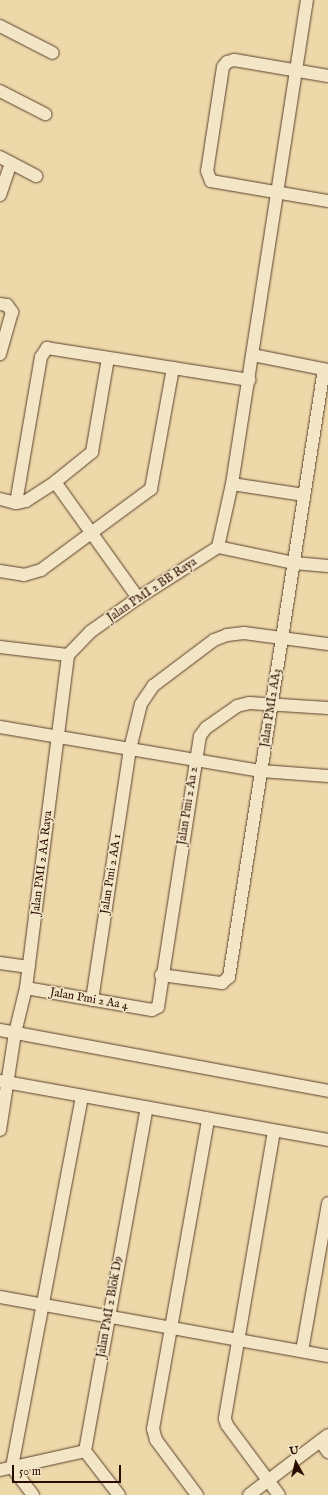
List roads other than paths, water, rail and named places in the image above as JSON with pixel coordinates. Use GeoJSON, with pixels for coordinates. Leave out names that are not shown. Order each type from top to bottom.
{"type":"FeatureCollection","features":[{"type":"Feature","properties":{"kind":"street"},"geometry":{"type":"LineString","coordinates":[[307,0],[298,72],[253,356],[232,484],[218,548],[294,563],[328,566]]}},
{"type":"Feature","properties":{"kind":"street"},"geometry":{"type":"LineString","coordinates":[[0,26],[53,53]]}},
{"type":"Feature","properties":{"kind":"street"},"geometry":{"type":"LineString","coordinates":[[328,76],[234,60],[227,62],[223,67],[207,177],[211,181],[328,201]]}},
{"type":"Feature","properties":{"kind":"street"},"geometry":{"type":"LineString","coordinates":[[0,91],[45,114]]}},
{"type":"Feature","properties":{"kind":"street"},"geometry":{"type":"LineString","coordinates":[[0,157],[36,176]]}},
{"type":"Feature","properties":{"kind":"street"},"geometry":{"type":"LineString","coordinates":[[0,195],[12,163]]}},
{"type":"Feature","properties":{"kind":"street"},"geometry":{"type":"LineString","coordinates":[[0,304],[7,304],[12,312],[0,354]]}},
{"type":"Feature","properties":{"kind":"street"},"geometry":{"type":"LineString","coordinates":[[16,503],[44,352],[53,347],[108,358],[248,380]]}},
{"type":"Feature","properties":{"kind":"street"},"geometry":{"type":"LineString","coordinates":[[253,356],[326,369]]}},
{"type":"Feature","properties":{"kind":"street"},"geometry":{"type":"LineString","coordinates":[[0,499],[16,503],[26,501],[55,482],[92,452],[108,358]]}},
{"type":"Feature","properties":{"kind":"street"},"geometry":{"type":"LineString","coordinates":[[0,571],[33,574],[92,535],[151,489],[173,368]]}},
{"type":"Feature","properties":{"kind":"street","name":"Jalan PMI2 AA3"},"geometry":{"type":"LineString","coordinates":[[161,975],[222,983],[229,978],[304,495],[326,369]]}},
{"type":"Feature","properties":{"kind":"street"},"geometry":{"type":"LineString","coordinates":[[55,482],[138,598]]}},
{"type":"Feature","properties":{"kind":"street"},"geometry":{"type":"LineString","coordinates":[[232,484],[304,495]]}},
{"type":"Feature","properties":{"kind":"street","name":"Jalan PMI 2 BB Raya"},"geometry":{"type":"LineString","coordinates":[[68,655],[90,632],[138,598],[218,548]]}},
{"type":"Feature","properties":{"kind":"street","name":"Jalan Pmi 2 AA 1"},"geometry":{"type":"LineString","coordinates":[[92,1000],[130,749],[141,704],[153,686],[214,640],[244,633],[282,640],[328,644]]}},
{"type":"Feature","properties":{"kind":"street"},"geometry":{"type":"LineString","coordinates":[[0,647],[68,655],[57,738]]}},
{"type":"Feature","properties":{"kind":"street","name":"Jalan Pmi 2 Aa 2"},"geometry":{"type":"LineString","coordinates":[[152,1010],[160,1003],[161,975],[200,736],[206,728],[237,706],[250,703],[328,708]]}},
{"type":"Feature","properties":{"kind":"street"},"geometry":{"type":"LineString","coordinates":[[0,727],[57,738],[262,771],[328,776]]}},
{"type":"Feature","properties":{"kind":"street","name":"Jalan PMI 2 AA Raya"},"geometry":{"type":"LineString","coordinates":[[0,1130],[5,1082],[26,988],[57,738]]}},
{"type":"Feature","properties":{"kind":"street"},"geometry":{"type":"LineString","coordinates":[[0,963],[29,967]]}},
{"type":"Feature","properties":{"kind":"street","name":"Jalan Pmi 2 Aa 4"},"geometry":{"type":"LineString","coordinates":[[26,988],[152,1010]]}},
{"type":"Feature","properties":{"kind":"street"},"geometry":{"type":"LineString","coordinates":[[0,1030],[328,1091]]}},
{"type":"Feature","properties":{"kind":"street"},"geometry":{"type":"LineString","coordinates":[[5,1082],[328,1140]]}},
{"type":"Feature","properties":{"kind":"street"},"geometry":{"type":"LineString","coordinates":[[6,1469],[43,1304],[82,1097]]}},
{"type":"Feature","properties":{"kind":"street","name":"Jalan PMI 2 Blok D9"},"geometry":{"type":"LineString","coordinates":[[85,1451],[108,1316],[147,1108]]}},
{"type":"Feature","properties":{"kind":"street"},"geometry":{"type":"LineString","coordinates":[[197,1495],[156,1440],[153,1429],[208,1119]]}},
{"type":"Feature","properties":{"kind":"street"},"geometry":{"type":"LineString","coordinates":[[274,1131],[225,1419],[227,1426],[279,1495]]}},
{"type":"Feature","properties":{"kind":"street"},"geometry":{"type":"LineString","coordinates":[[302,1351],[328,1203]]}},
{"type":"Feature","properties":{"kind":"street"},"geometry":{"type":"LineString","coordinates":[[0,1297],[328,1356]]}},
{"type":"Feature","properties":{"kind":"street"},"geometry":{"type":"LineString","coordinates":[[249,1495],[324,1438],[328,1452]]}},
{"type":"Feature","properties":{"kind":"street"},"geometry":{"type":"LineString","coordinates":[[6,1469],[85,1451],[119,1495]]}},
{"type":"Feature","properties":{"kind":"street"},"geometry":{"type":"LineString","coordinates":[[6,1469],[33,1495]]}}]}
